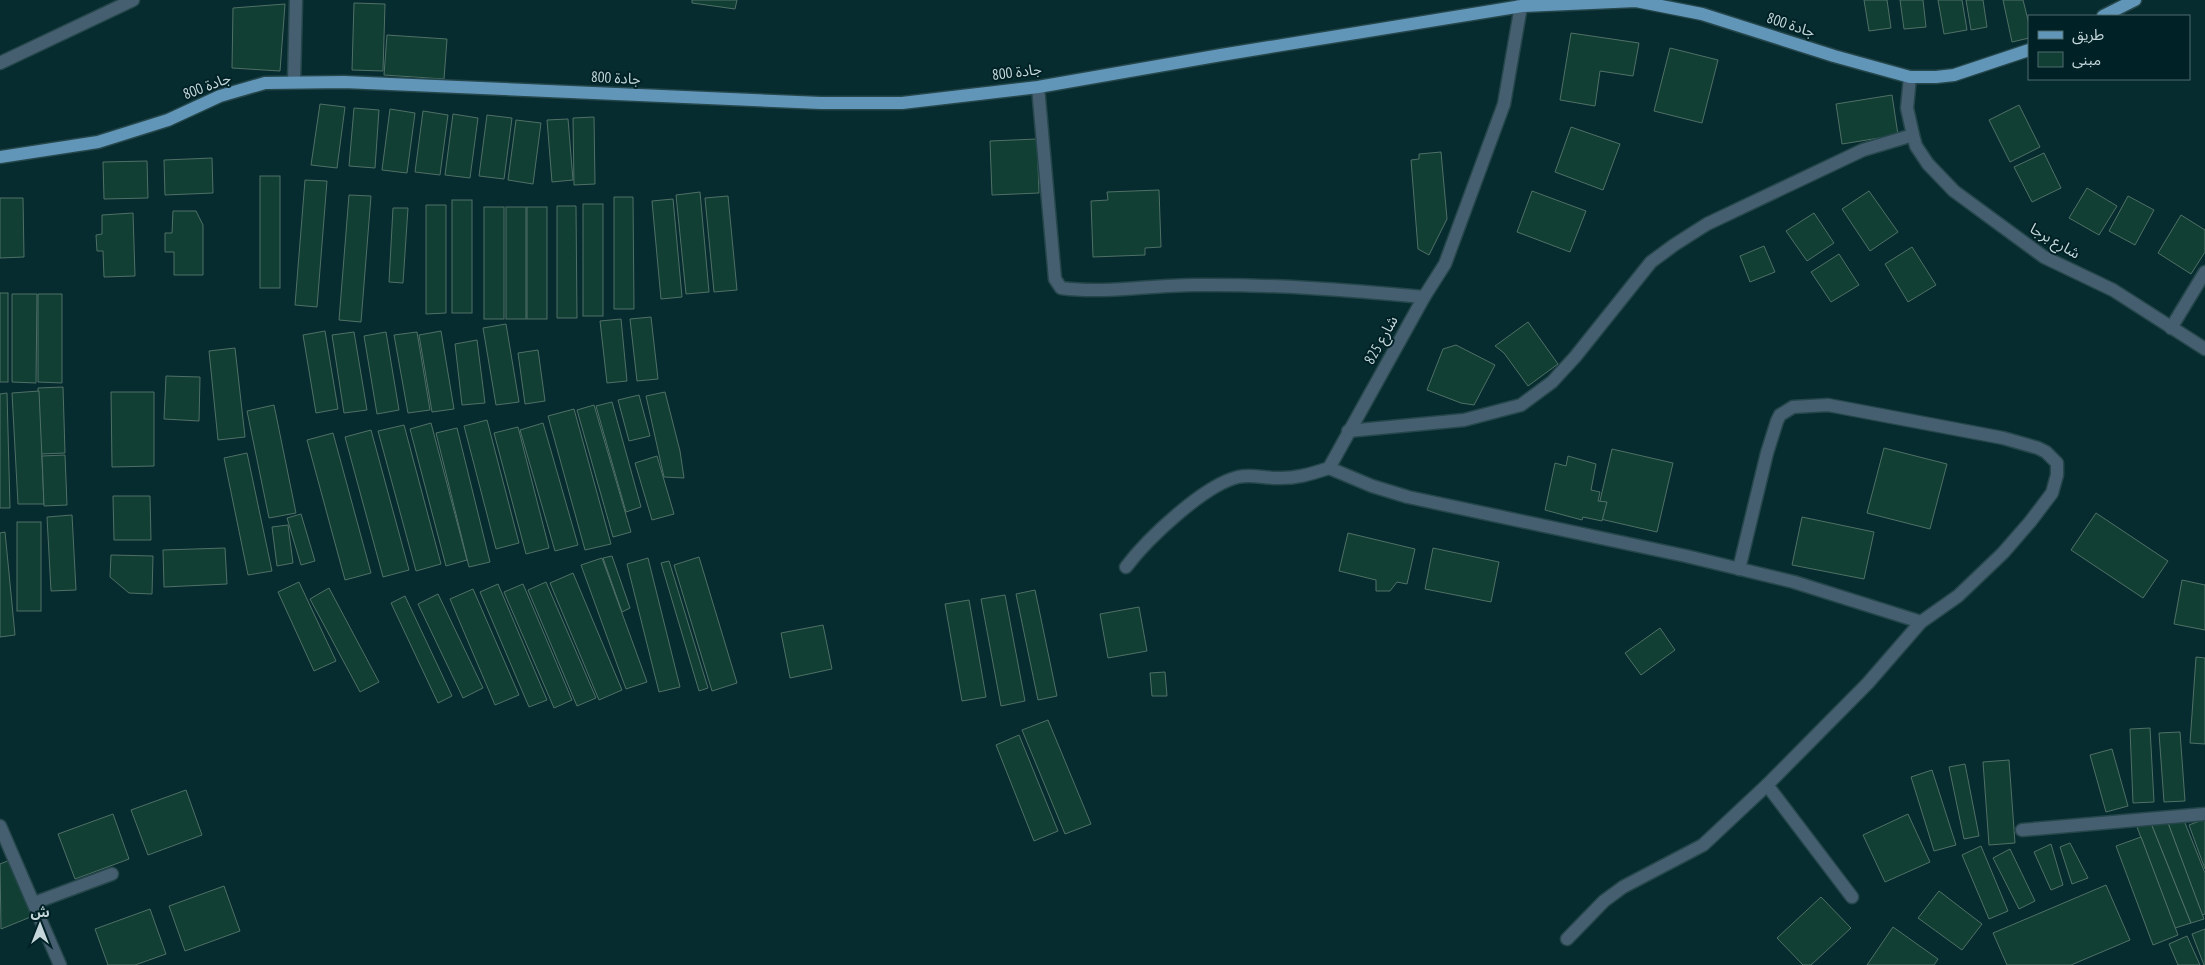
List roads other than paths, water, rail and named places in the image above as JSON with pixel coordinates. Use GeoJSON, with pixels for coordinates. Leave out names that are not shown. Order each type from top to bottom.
{"type":"FeatureCollection","features":[{"type":"Feature","properties":{"kind":"main road"},"geometry":{"type":"LineString","coordinates":[[2106,15],[2135,0]]}},
{"type":"Feature","properties":{"kind":"main road","name":"جادة 800"},"geometry":{"type":"LineString","coordinates":[[0,157],[98,142],[168,120],[220,96],[265,83],[344,82],[821,103],[902,103],[1038,87],[1522,3],[1636,1],[1702,14],[1834,56],[1910,77],[1954,75],[2028,50]]}},
{"type":"Feature","properties":{"kind":"street"},"geometry":{"type":"LineString","coordinates":[[0,63],[133,0]]}},
{"type":"Feature","properties":{"kind":"street"},"geometry":{"type":"LineString","coordinates":[[294,82],[296,0]]}},
{"type":"Feature","properties":{"kind":"street","name":"شارع 825"},"geometry":{"type":"LineString","coordinates":[[1328,468],[1424,297],[1445,264],[1504,104],[1522,3]]}},
{"type":"Feature","properties":{"kind":"street","name":"شارع برجا"},"geometry":{"type":"LineString","coordinates":[[1910,77],[1908,108],[1916,146],[1928,164],[1954,191],[2044,257],[2113,290],[2205,349]]}},
{"type":"Feature","properties":{"kind":"street"},"geometry":{"type":"LineString","coordinates":[[1038,87],[1054,280],[1061,288],[1111,290],[1193,285],[1309,287],[1424,297]]}},
{"type":"Feature","properties":{"kind":"street"},"geometry":{"type":"LineString","coordinates":[[1348,431],[1464,420],[1522,405],[1552,382],[1580,351],[1651,262],[1674,245],[1707,224],[1863,150],[1913,135]]}},
{"type":"Feature","properties":{"kind":"street"},"geometry":{"type":"LineString","coordinates":[[2171,328],[2205,272]]}},
{"type":"Feature","properties":{"kind":"street"},"geometry":{"type":"LineString","coordinates":[[1567,939],[1604,902],[1623,887],[1702,845],[1767,785],[1868,683],[1921,622],[1958,596],[1982,575],[2052,493],[2058,466],[2055,460],[2046,452],[2003,438],[1828,405],[1793,407],[1780,414],[1777,421],[1767,453],[1739,569]]}},
{"type":"Feature","properties":{"kind":"street"},"geometry":{"type":"LineString","coordinates":[[1126,567],[1146,543],[1177,516],[1206,493],[1226,482],[1245,476],[1276,478],[1306,476],[1328,468],[1408,497],[1794,582],[1921,622]]}},
{"type":"Feature","properties":{"kind":"street"},"geometry":{"type":"LineString","coordinates":[[1767,785],[1852,897]]}},
{"type":"Feature","properties":{"kind":"street"},"geometry":{"type":"LineString","coordinates":[[2022,830],[2205,814]]}},
{"type":"Feature","properties":{"kind":"street"},"geometry":{"type":"LineString","coordinates":[[0,826],[60,965]]}},
{"type":"Feature","properties":{"kind":"street"},"geometry":{"type":"LineString","coordinates":[[34,903],[112,874]]}}]}
